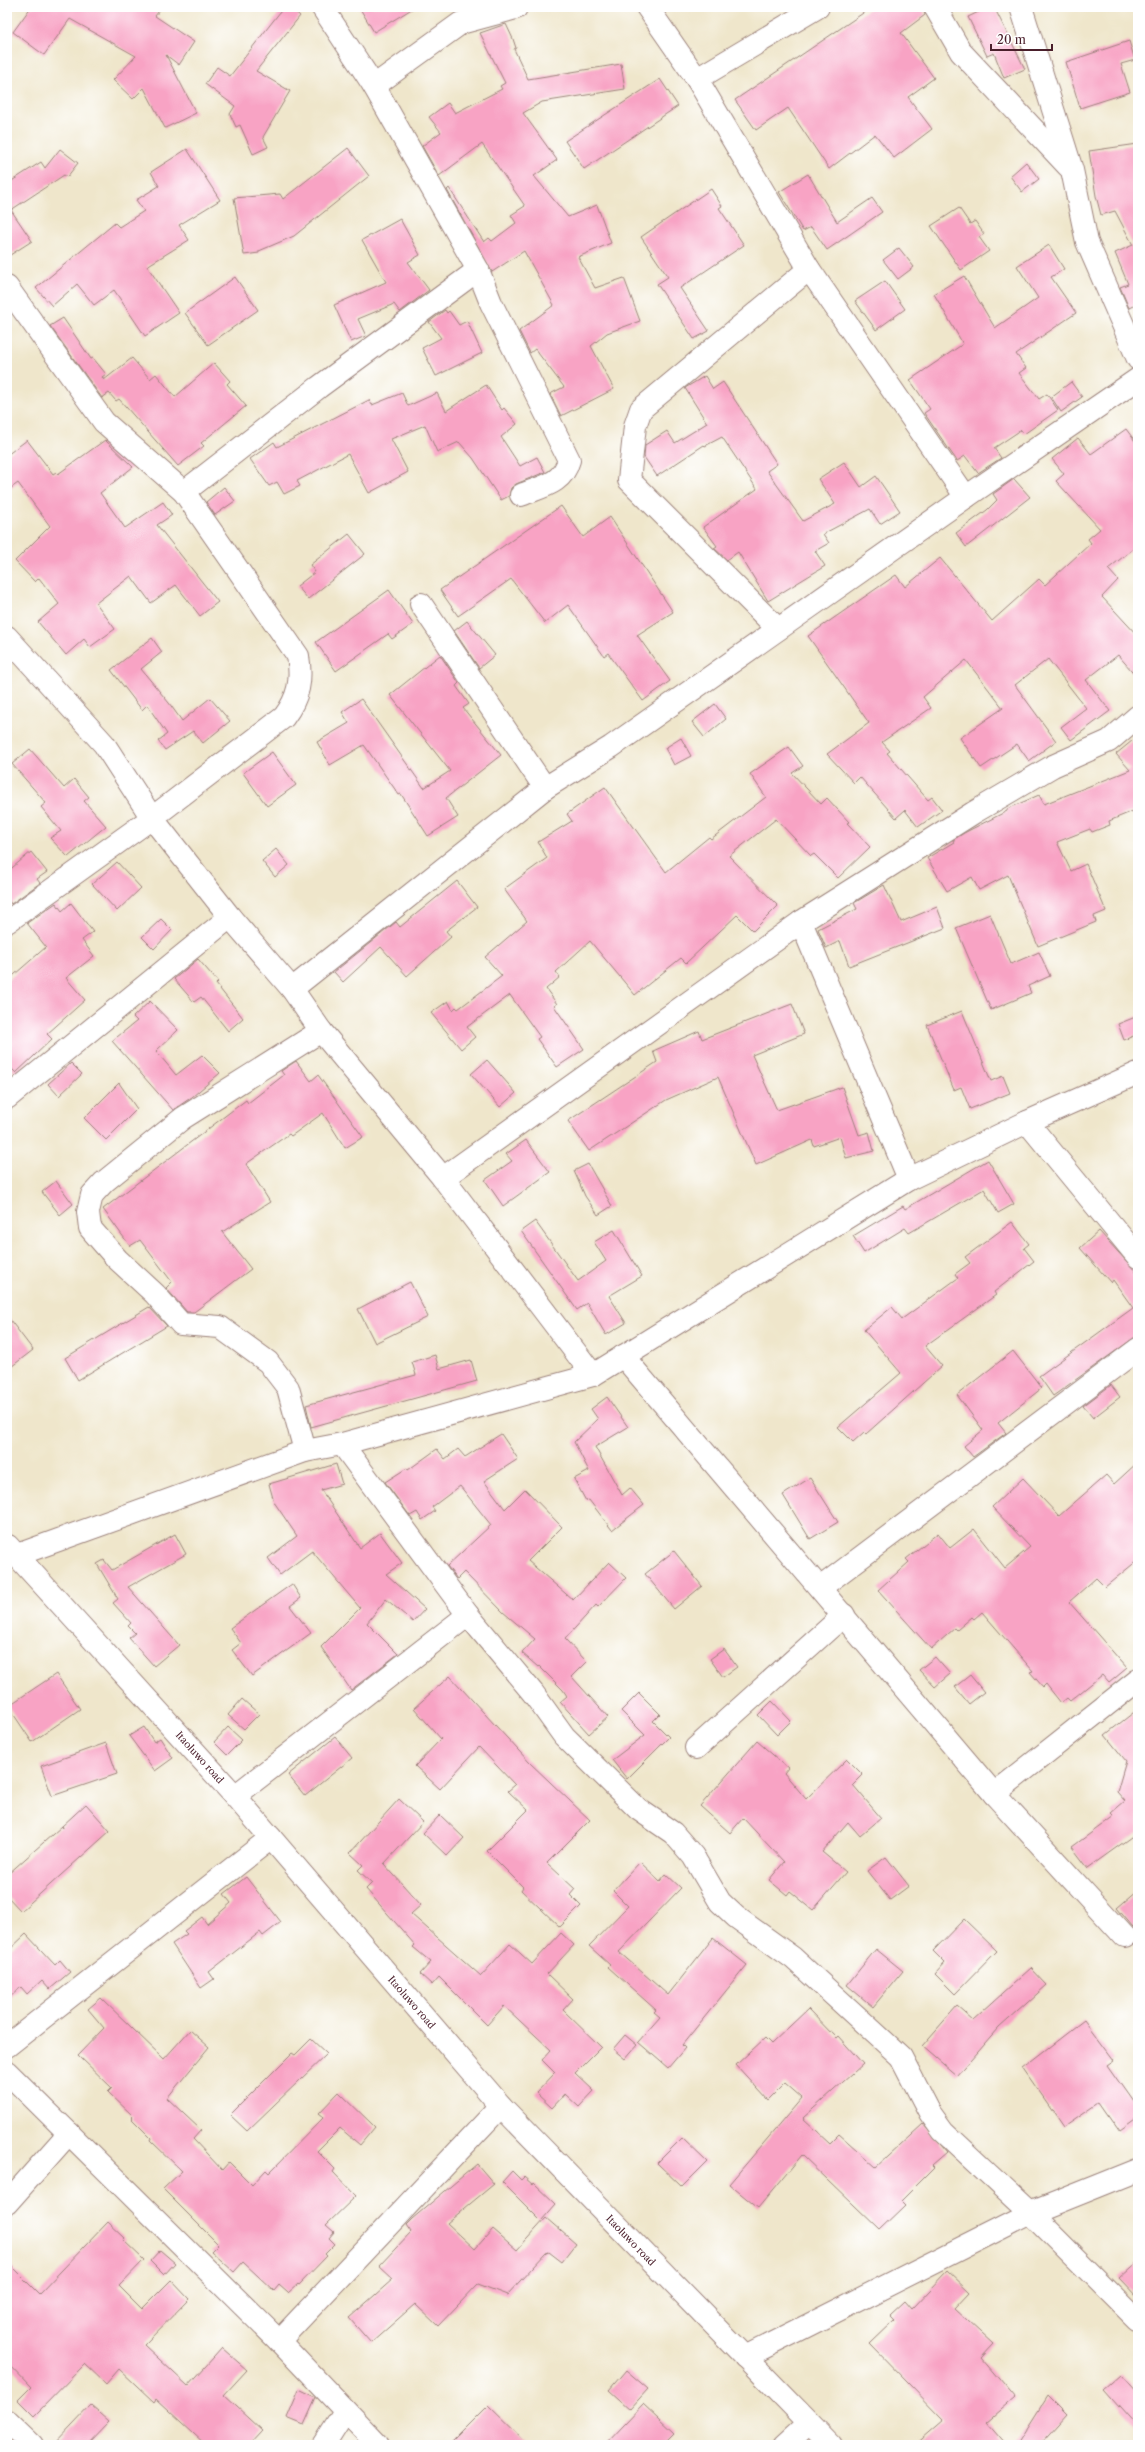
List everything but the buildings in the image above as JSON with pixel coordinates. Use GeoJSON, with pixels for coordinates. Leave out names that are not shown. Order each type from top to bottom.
{"type":"FeatureCollection","features":[{"type":"Feature","properties":{"kind":"street"},"geometry":{"type":"LineString","coordinates":[[322,7],[374,86],[478,270],[491,303],[569,460],[566,470],[560,479],[521,495]]}},
{"type":"Feature","properties":{"kind":"street"},"geometry":{"type":"LineString","coordinates":[[647,7],[697,79],[809,269],[966,497]]}},
{"type":"Feature","properties":{"kind":"street"},"geometry":{"type":"LineString","coordinates":[[697,79],[818,7]]}},
{"type":"Feature","properties":{"kind":"street"},"geometry":{"type":"LineString","coordinates":[[935,7],[960,52],[1072,170]]}},
{"type":"Feature","properties":{"kind":"street"},"geometry":{"type":"LineString","coordinates":[[1021,7],[1072,170],[1087,242],[1138,358]]}},
{"type":"Feature","properties":{"kind":"street"},"geometry":{"type":"LineString","coordinates":[[374,86],[461,23],[516,8]]}},
{"type":"Feature","properties":{"kind":"street"},"geometry":{"type":"LineString","coordinates":[[778,629],[629,480],[635,426],[641,409],[809,269]]}},
{"type":"Feature","properties":{"kind":"street"},"geometry":{"type":"LineString","coordinates":[[184,492],[319,386],[478,270]]}},
{"type":"Feature","properties":{"kind":"street"},"geometry":{"type":"LineString","coordinates":[[7,287],[104,422],[184,492],[298,656],[300,670],[298,693],[294,705],[284,717],[152,818],[7,922]]}},
{"type":"Feature","properties":{"kind":"street"},"geometry":{"type":"LineString","coordinates":[[292,989],[545,788],[610,747],[966,497],[1138,379]]}},
{"type":"Feature","properties":{"kind":"street"},"geometry":{"type":"LineString","coordinates":[[421,604],[545,788]]}},
{"type":"Feature","properties":{"kind":"street"},"geometry":{"type":"LineString","coordinates":[[7,637],[104,744],[152,818],[230,917],[292,989],[321,1031],[443,1178],[593,1375]]}},
{"type":"Feature","properties":{"kind":"street"},"geometry":{"type":"LineString","coordinates":[[443,1178],[801,922],[973,813],[1053,766],[1109,740],[1138,716]]}},
{"type":"Feature","properties":{"kind":"street"},"geometry":{"type":"LineString","coordinates":[[7,1098],[230,917]]}},
{"type":"Feature","properties":{"kind":"street"},"geometry":{"type":"LineString","coordinates":[[801,922],[909,1179]]}},
{"type":"Feature","properties":{"kind":"street"},"geometry":{"type":"LineString","coordinates":[[305,1451],[288,1388],[268,1362],[220,1327],[181,1324],[155,1294],[117,1259],[90,1228],[88,1212],[92,1195],[104,1182],[183,1118],[321,1031]]}},
{"type":"Feature","properties":{"kind":"street"},"geometry":{"type":"LineString","coordinates":[[12,1550],[305,1451],[342,1444],[593,1375],[909,1179],[1026,1122],[1138,1074]]}},
{"type":"Feature","properties":{"kind":"street"},"geometry":{"type":"LineString","coordinates":[[1026,1122],[1138,1257]]}},
{"type":"Feature","properties":{"kind":"street"},"geometry":{"type":"LineString","coordinates":[[820,1588],[1138,1350]]}},
{"type":"Feature","properties":{"kind":"street"},"geometry":{"type":"LineString","coordinates":[[623,1356],[844,1615],[994,1794],[1125,1936]]}},
{"type":"Feature","properties":{"kind":"street"},"geometry":{"type":"LineString","coordinates":[[342,1444],[468,1615],[532,1693],[564,1736],[638,1809],[673,1833],[693,1856],[720,1902],[736,1918],[793,1958],[901,2057],[930,2113],[943,2131],[1031,2213],[1138,2320]]}},
{"type":"Feature","properties":{"kind":"street","name":"Itaoluwo road"},"geometry":{"type":"LineString","coordinates":[[12,1550],[235,1796],[501,2106],[831,2445]]}},
{"type":"Feature","properties":{"kind":"street"},"geometry":{"type":"LineString","coordinates":[[235,1796],[468,1615]]}},
{"type":"Feature","properties":{"kind":"street"},"geometry":{"type":"LineString","coordinates":[[696,1748],[844,1615]]}},
{"type":"Feature","properties":{"kind":"street"},"geometry":{"type":"LineString","coordinates":[[994,1794],[1138,1680]]}},
{"type":"Feature","properties":{"kind":"street"},"geometry":{"type":"LineString","coordinates":[[7,2046],[271,1838]]}},
{"type":"Feature","properties":{"kind":"street"},"geometry":{"type":"LineString","coordinates":[[7,2072],[279,2341],[378,2445]]}},
{"type":"Feature","properties":{"kind":"street"},"geometry":{"type":"LineString","coordinates":[[279,2341],[501,2106]]}},
{"type":"Feature","properties":{"kind":"street"},"geometry":{"type":"LineString","coordinates":[[7,2202],[69,2133]]}},
{"type":"Feature","properties":{"kind":"street"},"geometry":{"type":"LineString","coordinates":[[745,2357],[1031,2213],[1138,2170]]}},
{"type":"Feature","properties":{"kind":"street"},"geometry":{"type":"LineString","coordinates":[[324,2445],[345,2412]]}},
{"type":"Feature","properties":{"kind":"street"},"geometry":{"type":"LineString","coordinates":[[7,2421],[32,2445]]}},
{"type":"Feature","properties":{"kind":"street"},"geometry":{"type":"LineString","coordinates":[[785,2445],[809,2423]]}}]}
